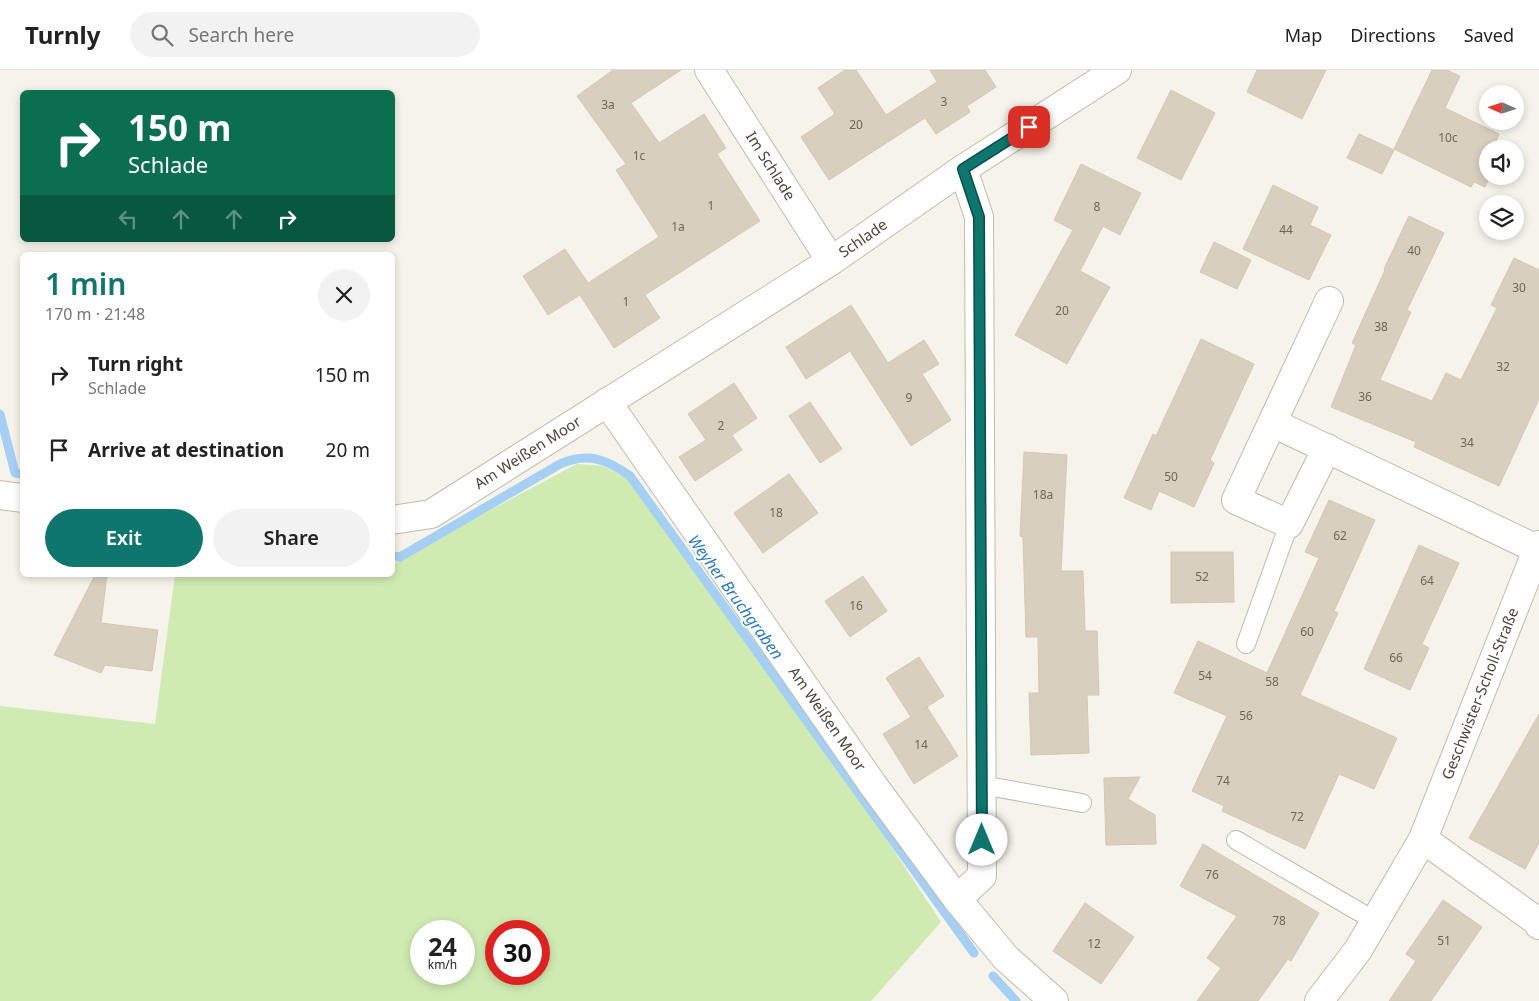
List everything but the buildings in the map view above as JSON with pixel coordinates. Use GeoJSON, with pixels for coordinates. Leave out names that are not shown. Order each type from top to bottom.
{"type":"FeatureCollection","features":[{"type":"Feature","properties":{"kind":"street","name":"Im Schlade"},"geometry":{"type":"LineString","coordinates":[[709,70],[831,261]]}},
{"type":"Feature","properties":{"kind":"street","name":"Schlade"},"geometry":{"type":"LineString","coordinates":[[607,402],[831,261],[963,169],[1117,70]]}},
{"type":"Feature","properties":{"kind":"street"},"geometry":{"type":"LineString","coordinates":[[957,899],[982,876],[979,217],[963,169]]}},
{"type":"Feature","properties":{"kind":"street"},"geometry":{"type":"LineString","coordinates":[[1327,448],[1289,524],[1236,500],[1329,301]]}},
{"type":"Feature","properties":{"kind":"street","name":"Am Weißen Moor"},"geometry":{"type":"LineString","coordinates":[[395,520],[431,514],[607,402],[873,786],[957,899],[1006,958],[1054,1001]]}},
{"type":"Feature","properties":{"kind":"street","name":"Geschwister-Scholl-Straße"},"geometry":{"type":"LineString","coordinates":[[1273,423],[1538,548],[1423,839],[1358,950],[1319,1001]]}},
{"type":"Feature","properties":{"kind":"street"},"geometry":{"type":"LineString","coordinates":[[0,495],[20,498]]}},
{"type":"Feature","properties":{"kind":"street"},"geometry":{"type":"LineString","coordinates":[[1423,839],[1538,922],[1539,925]]}},
{"type":"Feature","properties":{"kind":"lane"},"geometry":{"type":"LineString","coordinates":[[1246,644],[1289,524]]}},
{"type":"Feature","properties":{"kind":"lane"},"geometry":{"type":"LineString","coordinates":[[982,785],[1082,803]]}},
{"type":"Feature","properties":{"kind":"lane"},"geometry":{"type":"LineString","coordinates":[[1236,840],[1375,921]]}},
{"type":"Feature","properties":{"kind":"green space"},"geometry":{"type":"Polygon","coordinates":[[[577,464],[603,466],[628,479],[860,799],[941,922],[871,1001],[0,1001],[0,706],[155,724],[175,577],[395,577],[395,563],[443,535],[577,464]]]}},
{"type":"Feature","properties":{"kind":"waterway","name":"Weyher Bruchgraben"},"geometry":{"type":"LineString","coordinates":[[0,414],[15,473],[20,474]]}},
{"type":"Feature","properties":{"kind":"waterway","name":"Weyher Bruchgraben"},"geometry":{"type":"LineString","coordinates":[[395,556],[400,557],[570,460],[579,458],[596,459],[613,465],[630,476],[974,953]]}},
{"type":"Feature","properties":{"kind":"waterway","name":"Weyher Bruchgraben"},"geometry":{"type":"LineString","coordinates":[[993,976],[1016,1001]]}},
{"type":"Feature","properties":{"kind":"route"},"geometry":{"type":"LineString","coordinates":[[982,840],[979,217],[963,169],[1029,127]]}}]}
